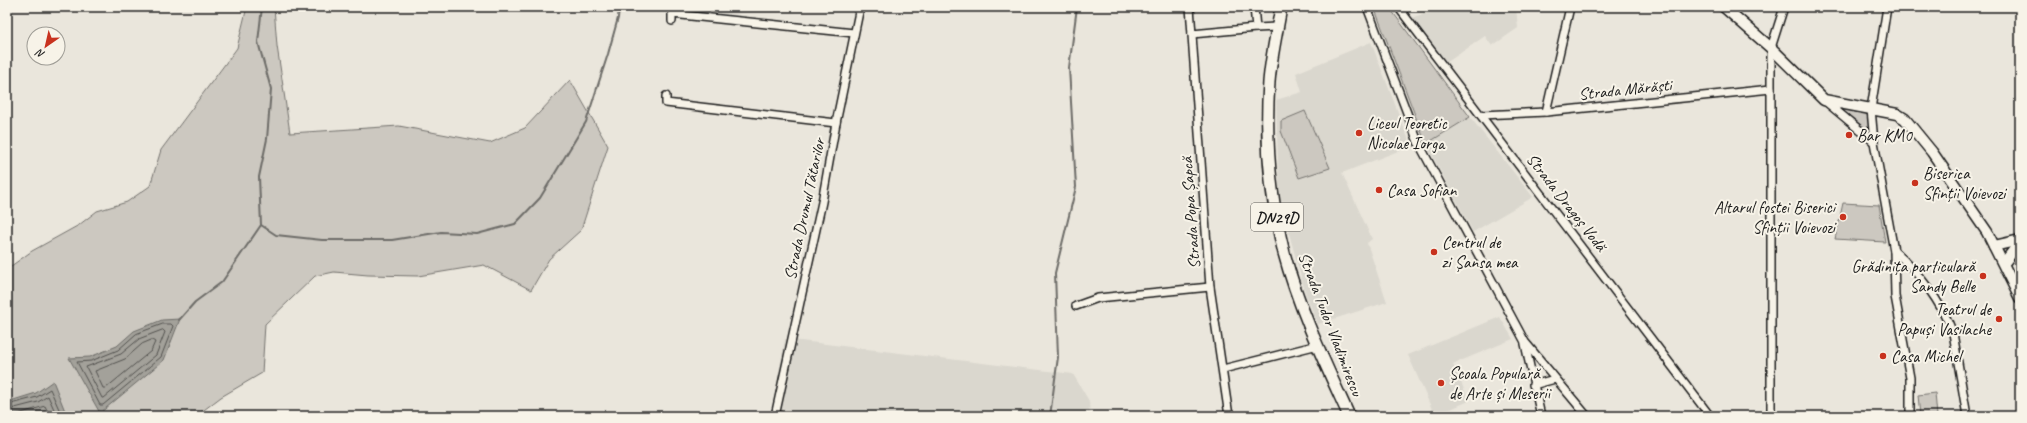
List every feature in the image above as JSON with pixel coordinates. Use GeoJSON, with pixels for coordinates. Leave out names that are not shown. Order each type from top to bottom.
{"type":"FeatureCollection","features":[{"type":"Feature","properties":{"kind":"main road","name":"Strada Tudor Vladimirescu"},"geometry":{"type":"LineString","coordinates":[[1282,7],[1269,81],[1267,125],[1269,168],[1284,253],[1318,345],[1349,416]]}},
{"type":"Feature","properties":{"kind":"street","name":"Strada Drumul Tătarilor"},"geometry":{"type":"LineString","coordinates":[[775,416],[822,202],[836,123],[860,7]]}},
{"type":"Feature","properties":{"kind":"street","name":"Strada Popa Șapcă"},"geometry":{"type":"LineString","coordinates":[[1190,7],[1210,287],[1229,416]]}},
{"type":"Feature","properties":{"kind":"street"},"geometry":{"type":"LineString","coordinates":[[1254,7],[1256,28]]}},
{"type":"Feature","properties":{"kind":"street"},"geometry":{"type":"LineString","coordinates":[[1367,7],[1418,142],[1525,342],[1587,416]]}},
{"type":"Feature","properties":{"kind":"street","name":"Strada Dragoș Vodă"},"geometry":{"type":"LineString","coordinates":[[1398,7],[1710,416]]}},
{"type":"Feature","properties":{"kind":"street"},"geometry":{"type":"LineString","coordinates":[[1546,112],[1570,7]]}},
{"type":"Feature","properties":{"kind":"street"},"geometry":{"type":"LineString","coordinates":[[1724,7],[1771,48],[1824,100],[1874,142]]}},
{"type":"Feature","properties":{"kind":"street"},"geometry":{"type":"LineString","coordinates":[[1771,416],[1771,48],[1784,7]]}},
{"type":"Feature","properties":{"kind":"street"},"geometry":{"type":"LineString","coordinates":[[1887,7],[1871,109],[1874,142],[1894,251],[1895,296],[1910,378],[1910,416]]}},
{"type":"Feature","properties":{"kind":"street"},"geometry":{"type":"LineString","coordinates":[[672,21],[672,14],[854,33]]}},
{"type":"Feature","properties":{"kind":"street"},"geometry":{"type":"LineString","coordinates":[[1192,34],[1256,28],[1278,28]]}},
{"type":"Feature","properties":{"kind":"street","name":"Strada Mărăști"},"geometry":{"type":"LineString","coordinates":[[1481,115],[1546,112],[1771,89]]}},
{"type":"Feature","properties":{"kind":"street"},"geometry":{"type":"LineString","coordinates":[[666,96],[666,103],[836,123]]}},
{"type":"Feature","properties":{"kind":"street"},"geometry":{"type":"LineString","coordinates":[[1824,100],[1897,114],[1905,119],[1932,152],[1987,232],[2004,263],[2020,298]]}},
{"type":"Feature","properties":{"kind":"street"},"geometry":{"type":"LineString","coordinates":[[1994,246],[2020,241]]}},
{"type":"Feature","properties":{"kind":"street"},"geometry":{"type":"LineString","coordinates":[[2004,263],[2020,241]]}},
{"type":"Feature","properties":{"kind":"street"},"geometry":{"type":"LineString","coordinates":[[1894,251],[1910,264],[1940,305],[1949,322],[1953,333],[1967,416]]}},
{"type":"Feature","properties":{"kind":"street"},"geometry":{"type":"LineString","coordinates":[[1076,306],[1098,298],[1210,287]]}},
{"type":"Feature","properties":{"kind":"street"},"geometry":{"type":"LineString","coordinates":[[1525,342],[1533,385],[1541,416]]}},
{"type":"Feature","properties":{"kind":"street"},"geometry":{"type":"LineString","coordinates":[[1223,369],[1318,345]]}},
{"type":"Feature","properties":{"kind":"street"},"geometry":{"type":"LineString","coordinates":[[1533,385],[1555,379]]}},
{"type":"Feature","properties":{"kind":"shaded area"},"geometry":{"type":"Polygon","coordinates":[[[247,7],[274,7],[277,46],[290,133],[399,126],[490,143],[525,128],[570,80],[608,146],[581,230],[549,259],[531,290],[484,265],[418,276],[368,275],[334,272],[315,276],[265,324],[262,373],[221,397],[196,416],[7,416],[7,269],[32,251],[79,225],[97,211],[127,202],[150,186],[161,150],[237,48],[247,7]]]}},
{"type":"Feature","properties":{"kind":"shaded area"},"geometry":{"type":"Polygon","coordinates":[[[1374,7],[1389,7],[1470,117],[1426,144],[1374,7]]]}},
{"type":"Feature","properties":{"kind":"shaded area"},"geometry":{"type":"Polygon","coordinates":[[[1442,7],[1516,7],[1518,28],[1492,46],[1485,36],[1446,63],[1411,18],[1443,8],[1442,7]]]}},
{"type":"Feature","properties":{"kind":"shaded area"},"geometry":{"type":"Polygon","coordinates":[[[1371,42],[1411,146],[1342,173],[1372,239],[1367,243],[1387,302],[1318,324],[1306,295],[1279,197],[1276,100],[1302,92],[1296,73],[1371,42]]]}},
{"type":"Feature","properties":{"kind":"shaded area"},"geometry":{"type":"Polygon","coordinates":[[[1841,109],[1868,114],[1870,132],[1841,109]]]}},
{"type":"Feature","properties":{"kind":"shaded area"},"geometry":{"type":"Polygon","coordinates":[[[1305,111],[1330,168],[1299,178],[1281,131],[1281,121],[1305,111]]]}},
{"type":"Feature","properties":{"kind":"shaded area"},"geometry":{"type":"Polygon","coordinates":[[[1470,117],[1533,197],[1473,232],[1426,144],[1470,117]]]}},
{"type":"Feature","properties":{"kind":"shaded area"},"geometry":{"type":"Polygon","coordinates":[[[1843,203],[1879,205],[1885,242],[1835,239],[1843,203]]]}},
{"type":"Feature","properties":{"kind":"shaded area","name":"Școala Populară de Arte și Meserii"},"geometry":{"type":"Polygon","coordinates":[[[1500,317],[1513,339],[1453,364],[1469,401],[1435,416],[1408,355],[1500,317]]]}},
{"type":"Feature","properties":{"kind":"shaded area"},"geometry":{"type":"Polygon","coordinates":[[[785,339],[1073,374],[1089,401],[1090,416],[771,416],[785,339]]]}},
{"type":"Feature","properties":{"kind":"shaded area"},"geometry":{"type":"Polygon","coordinates":[[[1935,393],[1937,416],[1920,416],[1918,395],[1935,393]]]}},
{"type":"Feature","properties":{"kind":"water"},"geometry":{"type":"Polygon","coordinates":[[[180,319],[164,360],[100,413],[69,358],[90,357],[117,346],[134,331],[162,320],[180,319]]]}},
{"type":"Feature","properties":{"kind":"water"},"geometry":{"type":"Polygon","coordinates":[[[53,381],[67,416],[7,416],[7,402],[36,393],[53,381]]]}},
{"type":"Feature","properties":{"kind":"waterway"},"geometry":{"type":"LineString","coordinates":[[261,225],[259,177],[267,139],[271,89],[258,42],[262,7]]}},
{"type":"Feature","properties":{"kind":"waterway"},"geometry":{"type":"LineString","coordinates":[[179,320],[195,302],[222,282],[261,225],[276,235],[322,240],[392,240],[441,232],[477,234],[515,224],[540,198],[586,122],[608,54],[618,18],[619,7]]}},
{"type":"Feature","properties":{"kind":"waterway"},"geometry":{"type":"LineString","coordinates":[[1050,416],[1058,357],[1055,273],[1076,187],[1069,68],[1077,7]]}},
{"type":"Feature","properties":{"kind":"place","name":"Liceul Teoretic Nicolae Iorga"},"geometry":{"type":"Point","coordinates":[1359,133]}},
{"type":"Feature","properties":{"kind":"place","name":"Bar KM0"},"geometry":{"type":"Point","coordinates":[1849,135]}},
{"type":"Feature","properties":{"kind":"place","name":"Biserica Sfinții Voievozi"},"geometry":{"type":"Point","coordinates":[1915,183]}},
{"type":"Feature","properties":{"kind":"place","name":"Casa Sofian"},"geometry":{"type":"Point","coordinates":[1379,190]}},
{"type":"Feature","properties":{"kind":"place","name":"Altarul fostei Biserici Sfinții Voievozi"},"geometry":{"type":"Point","coordinates":[1843,217]}},
{"type":"Feature","properties":{"kind":"place","name":"Centrul de zi Șansa mea"},"geometry":{"type":"Point","coordinates":[1434,252]}},
{"type":"Feature","properties":{"kind":"place","name":"Grădinița particulară Sandy Belle"},"geometry":{"type":"Point","coordinates":[1983,276]}},
{"type":"Feature","properties":{"kind":"place","name":"Teatrul de Papuși Vasilache"},"geometry":{"type":"Point","coordinates":[1999,319]}},
{"type":"Feature","properties":{"kind":"place","name":"Casa Michel"},"geometry":{"type":"Point","coordinates":[1883,356]}},
{"type":"Feature","properties":{"kind":"place","name":"Școala Populară de Arte și Meserii"},"geometry":{"type":"Point","coordinates":[1441,383]}}]}
